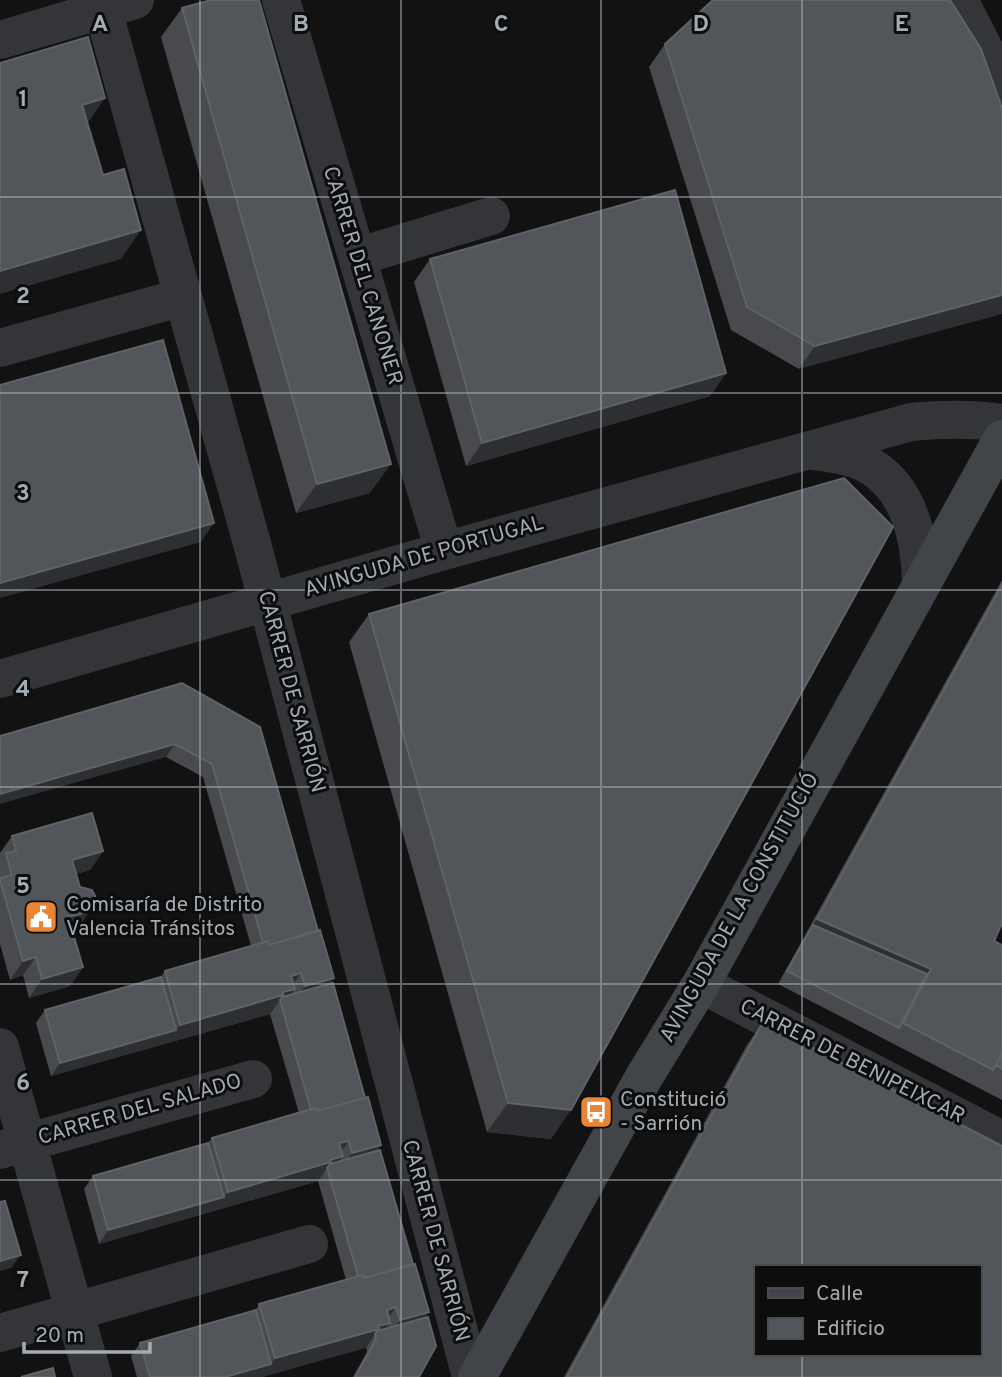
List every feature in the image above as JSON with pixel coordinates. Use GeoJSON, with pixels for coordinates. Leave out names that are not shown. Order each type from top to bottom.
{"type":"FeatureCollection","features":[{"type":"Feature","properties":{"kind":"main road","name":"AVINGUDA DE LA CONSTITUCIÓ"},"geometry":{"type":"LineString","coordinates":[[477,1377],[644,1077],[701,984],[1002,439]]}},
{"type":"Feature","properties":{"kind":"street","name":"CARRER DEL CANONER"},"geometry":{"type":"LineString","coordinates":[[281,0],[444,551]]}},
{"type":"Feature","properties":{"kind":"street"},"geometry":{"type":"LineString","coordinates":[[959,0],[1002,84]]}},
{"type":"Feature","properties":{"kind":"street"},"geometry":{"type":"LineString","coordinates":[[0,40],[119,5]]}},
{"type":"Feature","properties":{"kind":"street","name":"CARRER DE SARRIÓN"},"geometry":{"type":"LineString","coordinates":[[119,5],[183,297],[268,602],[471,1377]]}},
{"type":"Feature","properties":{"kind":"street"},"geometry":{"type":"LineString","coordinates":[[357,257],[491,216]]}},
{"type":"Feature","properties":{"kind":"street"},"geometry":{"type":"LineString","coordinates":[[0,348],[183,297]]}},
{"type":"Feature","properties":{"kind":"street","name":"AVINGUDA DE PORTUGAL"},"geometry":{"type":"LineString","coordinates":[[0,679],[444,551],[911,422],[944,419],[1002,424]]}},
{"type":"Feature","properties":{"kind":"street","name":"AVINGUDA DE PORTUGAL"},"geometry":{"type":"LineString","coordinates":[[809,450],[850,457],[872,466],[894,486],[915,531],[920,553],[921,583]]}},
{"type":"Feature","properties":{"kind":"street","name":"CARRER DE BENIPEIXCAR"},"geometry":{"type":"LineString","coordinates":[[701,984],[1002,1140]]}},
{"type":"Feature","properties":{"kind":"street","name":"CARRER DEL SALADO"},"geometry":{"type":"LineString","coordinates":[[0,1047],[13,1146],[253,1079]]}},
{"type":"Feature","properties":{"kind":"street"},"geometry":{"type":"LineString","coordinates":[[13,1146],[74,1312],[93,1377]]}},
{"type":"Feature","properties":{"kind":"street"},"geometry":{"type":"LineString","coordinates":[[0,1333],[309,1244]]}},
{"type":"Feature","properties":{"kind":"building"},"geometry":{"type":"Polygon","coordinates":[[[211,0],[259,0],[391,464],[317,484],[182,8],[211,0]]]}},
{"type":"Feature","properties":{"kind":"building"},"geometry":{"type":"Polygon","coordinates":[[[713,0],[950,0],[981,49],[1002,108],[1002,295],[815,346],[747,307],[665,44],[713,0]]]}},
{"type":"Feature","properties":{"kind":"building"},"geometry":{"type":"Polygon","coordinates":[[[88,37],[105,98],[82,105],[103,175],[124,169],[141,230],[0,271],[0,63],[88,37]]]}},
{"type":"Feature","properties":{"kind":"building"},"geometry":{"type":"Polygon","coordinates":[[[675,190],[726,373],[482,443],[430,259],[675,190]]]}},
{"type":"Feature","properties":{"kind":"building"},"geometry":{"type":"Polygon","coordinates":[[[163,340],[214,523],[0,583],[0,385],[163,340]]]}},
{"type":"Feature","properties":{"kind":"building"},"geometry":{"type":"Polygon","coordinates":[[[844,478],[893,527],[571,1110],[508,1103],[369,614],[844,478]]]}},
{"type":"Feature","properties":{"kind":"building"},"geometry":{"type":"Polygon","coordinates":[[[1002,585],[1002,923],[994,941],[1002,945],[1002,1052],[993,1070],[903,1023],[931,969],[817,919],[1002,585]]]}},
{"type":"Feature","properties":{"kind":"building"},"geometry":{"type":"Polygon","coordinates":[[[182,683],[260,727],[318,931],[269,945],[268,941],[263,943],[212,764],[175,744],[0,794],[0,736],[182,683]]]}},
{"type":"Feature","properties":{"kind":"building","name":"Comisaría de Distrito Valencia Tránsitos"},"geometry":{"type":"Polygon","coordinates":[[[92,813],[103,851],[72,860],[80,887],[92,890],[95,896],[93,906],[87,912],[68,917],[83,967],[42,979],[36,957],[23,961],[0,880],[12,875],[6,853],[16,851],[12,836],[92,813]]]}},
{"type":"Feature","properties":{"kind":"building"},"geometry":{"type":"Polygon","coordinates":[[[813,925],[927,974],[899,1028],[787,971],[813,925]]]}},
{"type":"Feature","properties":{"kind":"building"},"geometry":{"type":"Polygon","coordinates":[[[320,930],[334,978],[305,986],[301,973],[291,976],[295,989],[283,992],[283,995],[180,1025],[165,971],[268,941],[269,945],[320,930]]]}},
{"type":"Feature","properties":{"kind":"building"},"geometry":{"type":"Polygon","coordinates":[[[161,977],[176,1030],[60,1063],[45,1010],[161,977]]]}},
{"type":"Feature","properties":{"kind":"building"},"geometry":{"type":"Polygon","coordinates":[[[333,983],[365,1098],[317,1111],[315,1108],[311,1110],[280,1000],[282,997],[333,983]]]}},
{"type":"Feature","properties":{"kind":"building"},"geometry":{"type":"Polygon","coordinates":[[[763,1022],[1002,1146],[1002,1377],[567,1377],[763,1022]]]}},
{"type":"Feature","properties":{"kind":"building"},"geometry":{"type":"Polygon","coordinates":[[[1002,1053],[1002,1069],[996,1065],[1002,1053]]]}},
{"type":"Feature","properties":{"kind":"building"},"geometry":{"type":"Polygon","coordinates":[[[368,1097],[381,1145],[352,1153],[349,1141],[339,1143],[343,1156],[330,1160],[331,1162],[228,1192],[212,1138],[315,1108],[317,1111],[368,1097]]]}},
{"type":"Feature","properties":{"kind":"building"},"geometry":{"type":"Polygon","coordinates":[[[208,1143],[224,1197],[108,1230],[93,1176],[208,1143]]]}},
{"type":"Feature","properties":{"kind":"building"},"geometry":{"type":"Polygon","coordinates":[[[380,1150],[413,1264],[364,1278],[363,1275],[358,1276],[327,1168],[330,1164],[380,1150]]]}},
{"type":"Feature","properties":{"kind":"building"},"geometry":{"type":"Polygon","coordinates":[[[5,1201],[21,1255],[0,1261],[0,1202],[5,1201]]]}},
{"type":"Feature","properties":{"kind":"building"},"geometry":{"type":"Polygon","coordinates":[[[415,1264],[429,1312],[400,1320],[396,1307],[387,1310],[390,1323],[378,1326],[379,1329],[275,1358],[259,1304],[363,1275],[364,1278],[415,1264]]]}},
{"type":"Feature","properties":{"kind":"building"},"geometry":{"type":"Polygon","coordinates":[[[256,1310],[271,1364],[225,1377],[150,1377],[140,1343],[256,1310]]]}},
{"type":"Feature","properties":{"kind":"building"},"geometry":{"type":"Polygon","coordinates":[[[428,1317],[436,1346],[419,1377],[355,1377],[376,1339],[377,1331],[428,1317]]]}},
{"type":"Feature","properties":{"kind":"building"},"geometry":{"type":"Polygon","coordinates":[[[53,1368],[55,1377],[21,1377],[53,1368]]]}},
{"type":"Feature","properties":{"kind":"place","name":"Comisaría de Distrito Valencia Tránsitos"},"geometry":{"type":"Point","coordinates":[41,917]}},
{"type":"Feature","properties":{"kind":"place","name":"Constitució - Sarrión"},"geometry":{"type":"Point","coordinates":[596,1112]}}]}
